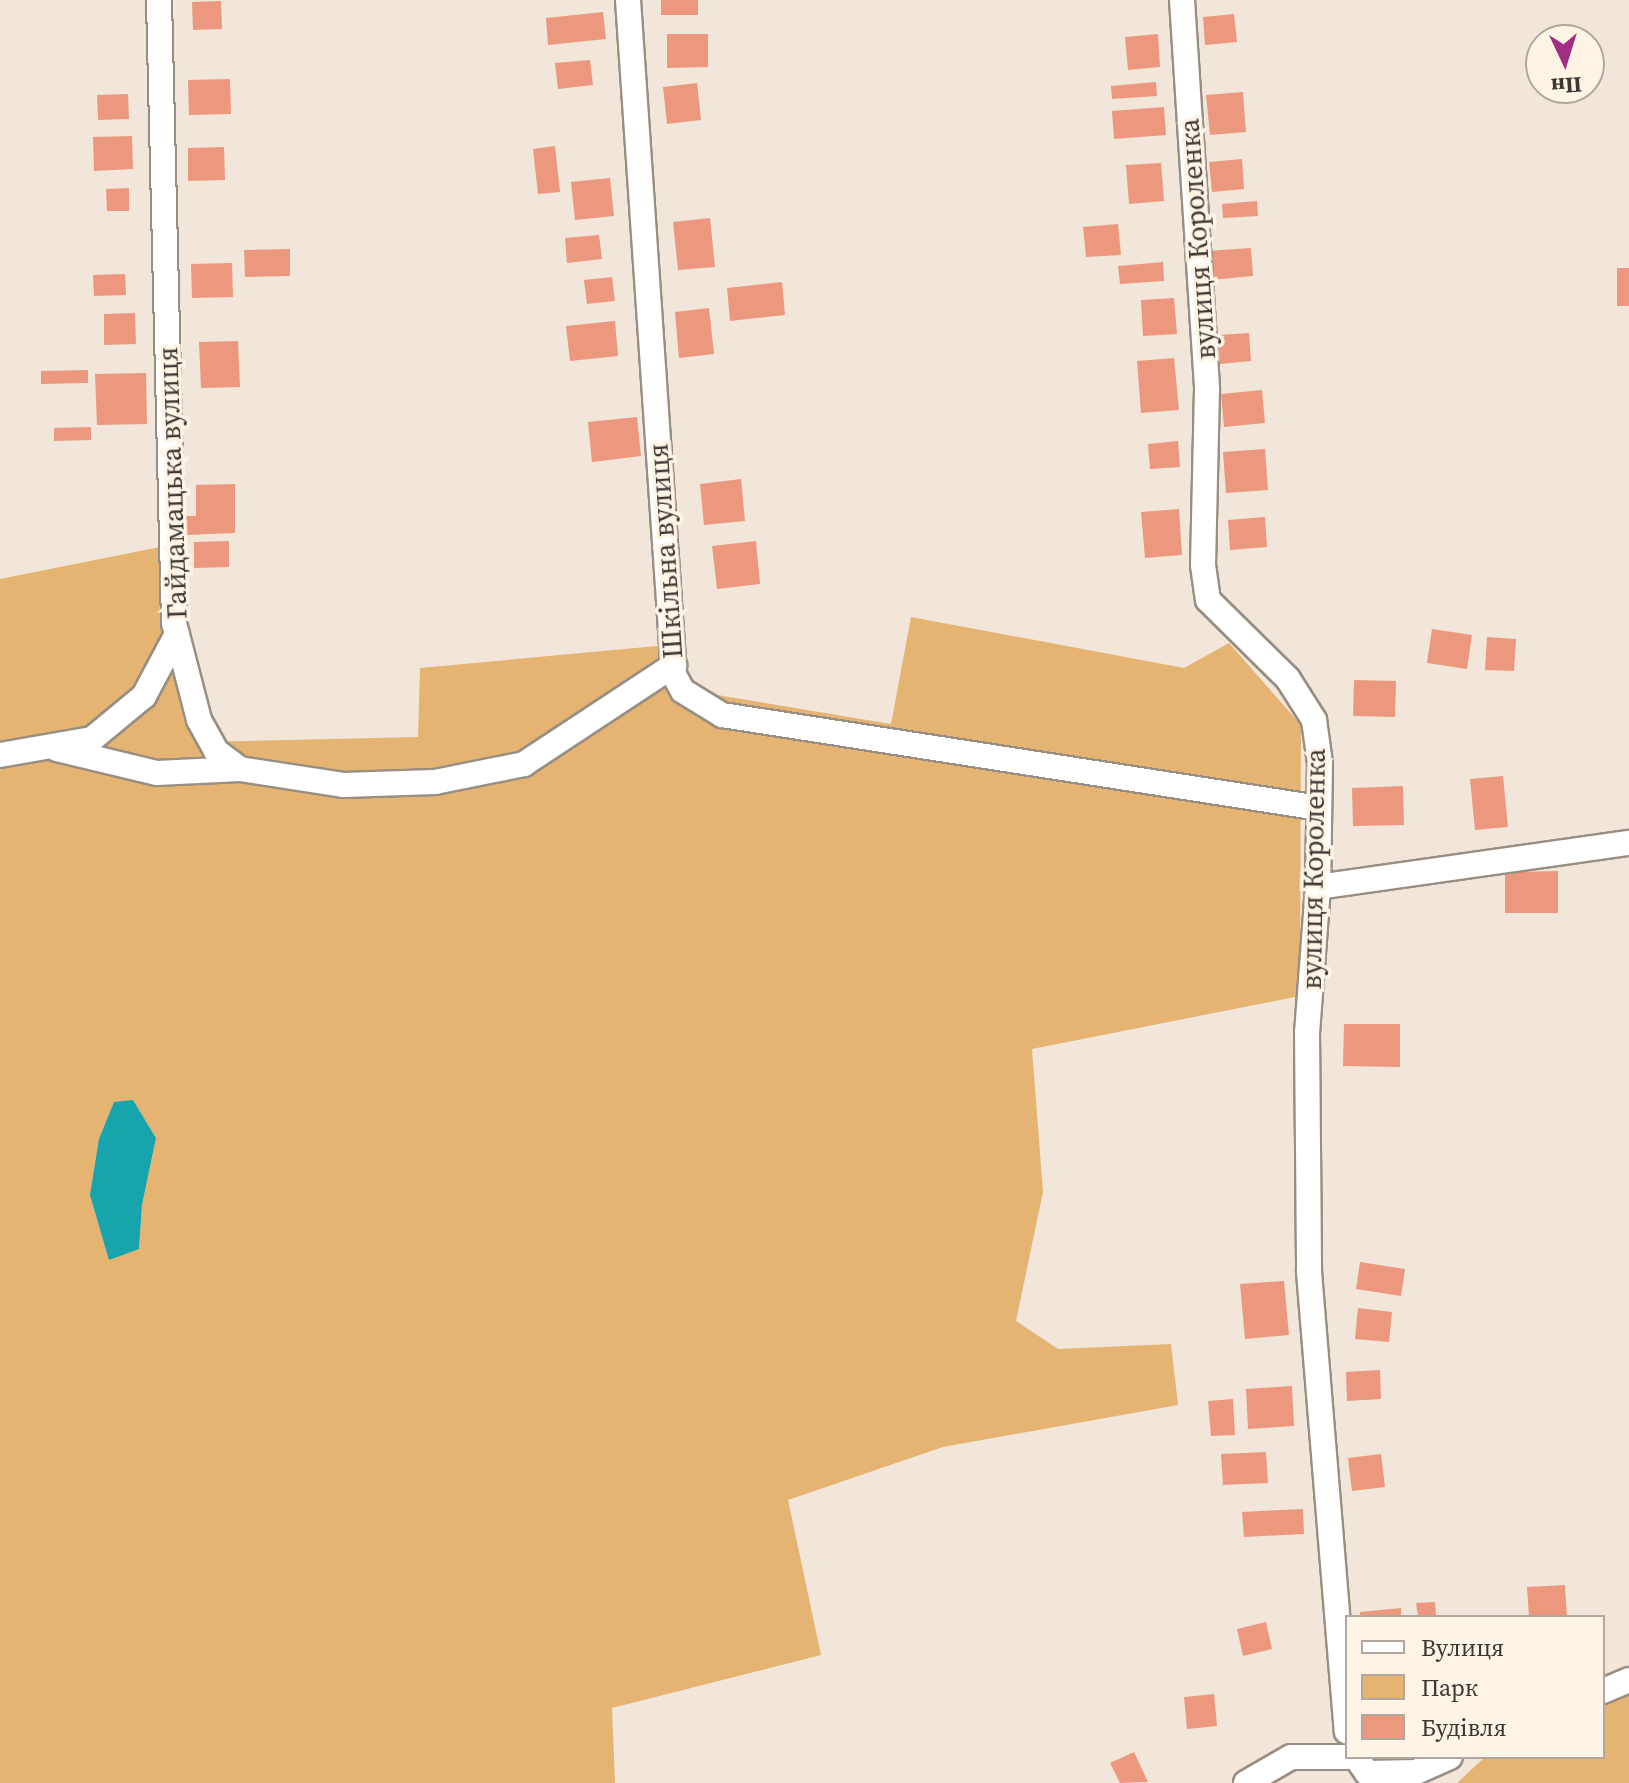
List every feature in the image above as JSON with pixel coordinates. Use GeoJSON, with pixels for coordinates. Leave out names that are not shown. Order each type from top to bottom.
{"type":"FeatureCollection","features":[{"type":"Feature","properties":{"kind":"street","name":"Гайдамацька вулиця"},"geometry":{"type":"LineString","coordinates":[[159,0],[177,634],[199,720],[216,751],[240,769]]}},
{"type":"Feature","properties":{"kind":"street","name":"Шкільна вулиця"},"geometry":{"type":"LineString","coordinates":[[628,0],[674,665],[683,691],[722,715],[1319,808]]}},
{"type":"Feature","properties":{"kind":"street","name":"вулиця Короленка"},"geometry":{"type":"LineString","coordinates":[[1182,0],[1207,389],[1203,565],[1208,600],[1288,679],[1314,720],[1319,808],[1318,887],[1307,1032],[1309,1272],[1345,1707]]}},
{"type":"Feature","properties":{"kind":"street"},"geometry":{"type":"LineString","coordinates":[[0,755],[92,739],[144,696],[177,634]]}},
{"type":"Feature","properties":{"kind":"street"},"geometry":{"type":"LineString","coordinates":[[47,747],[157,773],[240,769],[343,785],[435,782],[524,764],[674,665]]}},
{"type":"Feature","properties":{"kind":"street"},"geometry":{"type":"LineString","coordinates":[[1318,887],[1629,843]]}},
{"type":"Feature","properties":{"kind":"street"},"geometry":{"type":"LineString","coordinates":[[1605,1690],[1629,1680]]}},
{"type":"Feature","properties":{"kind":"street"},"geometry":{"type":"LineString","coordinates":[[1246,1783],[1291,1757],[1345,1757]]}},
{"type":"Feature","properties":{"kind":"street"},"geometry":{"type":"LineString","coordinates":[[1357,1759],[1367,1773],[1416,1772],[1445,1759]]}},
{"type":"Feature","properties":{"kind":"green space"},"geometry":{"type":"Polygon","coordinates":[[[165,546],[197,742],[418,737],[420,668],[668,645],[687,690],[891,724],[911,617],[1184,668],[1229,643],[1301,725],[1300,996],[1032,1049],[1043,1192],[1016,1321],[1058,1349],[1171,1344],[1178,1405],[943,1447],[788,1500],[821,1655],[612,1708],[615,1783],[0,1783],[0,579],[165,546]],[[133,1100],[139,1249],[142,1205],[156,1138],[133,1100]]]}},
{"type":"Feature","properties":{"kind":"green space"},"geometry":{"type":"Polygon","coordinates":[[[1629,1688],[1629,1783],[1457,1783],[1483,1759],[1605,1759],[1605,1699],[1629,1688]]]}},
{"type":"Feature","properties":{"kind":"water"},"geometry":{"type":"Polygon","coordinates":[[[133,1100],[156,1138],[142,1205],[139,1249],[109,1260],[90,1195],[99,1139],[114,1102],[133,1100]]]}},
{"type":"Feature","properties":{"kind":"building"},"geometry":{"type":"Polygon","coordinates":[[[661,0],[698,0],[698,15],[661,15],[661,0]]]}},
{"type":"Feature","properties":{"kind":"building"},"geometry":{"type":"Polygon","coordinates":[[[221,1],[222,29],[193,30],[192,2],[221,1]]]}},
{"type":"Feature","properties":{"kind":"building"},"geometry":{"type":"Polygon","coordinates":[[[603,12],[606,39],[548,45],[546,18],[603,12]]]}},
{"type":"Feature","properties":{"kind":"building"},"geometry":{"type":"Polygon","coordinates":[[[1234,14],[1237,42],[1205,45],[1203,17],[1234,14]]]}},
{"type":"Feature","properties":{"kind":"building"},"geometry":{"type":"Polygon","coordinates":[[[667,34],[708,34],[708,67],[667,68],[667,34]]]}},
{"type":"Feature","properties":{"kind":"building"},"geometry":{"type":"Polygon","coordinates":[[[1158,34],[1160,67],[1128,70],[1125,37],[1158,34]]]}},
{"type":"Feature","properties":{"kind":"building"},"geometry":{"type":"Polygon","coordinates":[[[590,60],[593,85],[558,89],[555,63],[590,60]]]}},
{"type":"Feature","properties":{"kind":"building"},"geometry":{"type":"Polygon","coordinates":[[[230,79],[231,114],[189,115],[188,80],[230,79]]]}},
{"type":"Feature","properties":{"kind":"building"},"geometry":{"type":"Polygon","coordinates":[[[1156,82],[1157,96],[1112,99],[1111,86],[1156,82]]]}},
{"type":"Feature","properties":{"kind":"building"},"geometry":{"type":"Polygon","coordinates":[[[697,83],[701,120],[667,124],[663,87],[697,83]]]}},
{"type":"Feature","properties":{"kind":"building"},"geometry":{"type":"Polygon","coordinates":[[[1243,92],[1246,132],[1210,135],[1206,95],[1243,92]]]}},
{"type":"Feature","properties":{"kind":"building"},"geometry":{"type":"Polygon","coordinates":[[[128,94],[129,119],[98,120],[97,95],[128,94]]]}},
{"type":"Feature","properties":{"kind":"building"},"geometry":{"type":"Polygon","coordinates":[[[1164,107],[1166,135],[1114,139],[1112,111],[1164,107]]]}},
{"type":"Feature","properties":{"kind":"building"},"geometry":{"type":"Polygon","coordinates":[[[132,136],[133,169],[94,171],[93,137],[132,136]]]}},
{"type":"Feature","properties":{"kind":"building"},"geometry":{"type":"Polygon","coordinates":[[[555,146],[560,192],[538,194],[533,149],[555,146]]]}},
{"type":"Feature","properties":{"kind":"building"},"geometry":{"type":"Polygon","coordinates":[[[224,147],[225,180],[188,181],[188,148],[224,147]]]}},
{"type":"Feature","properties":{"kind":"building"},"geometry":{"type":"Polygon","coordinates":[[[1242,159],[1244,189],[1212,192],[1209,162],[1242,159]]]}},
{"type":"Feature","properties":{"kind":"building"},"geometry":{"type":"Polygon","coordinates":[[[1161,163],[1164,201],[1129,204],[1126,165],[1161,163]]]}},
{"type":"Feature","properties":{"kind":"building"},"geometry":{"type":"Polygon","coordinates":[[[610,178],[614,216],[575,220],[571,182],[610,178]]]}},
{"type":"Feature","properties":{"kind":"building"},"geometry":{"type":"Polygon","coordinates":[[[129,188],[129,211],[107,211],[106,189],[129,188]]]}},
{"type":"Feature","properties":{"kind":"building"},"geometry":{"type":"Polygon","coordinates":[[[1257,201],[1258,216],[1223,218],[1222,204],[1257,201]]]}},
{"type":"Feature","properties":{"kind":"building"},"geometry":{"type":"Polygon","coordinates":[[[710,218],[715,267],[678,270],[673,222],[710,218]]]}},
{"type":"Feature","properties":{"kind":"building"},"geometry":{"type":"Polygon","coordinates":[[[1118,224],[1121,255],[1086,257],[1083,227],[1118,224]]]}},
{"type":"Feature","properties":{"kind":"building"},"geometry":{"type":"Polygon","coordinates":[[[599,235],[602,259],[567,263],[565,238],[599,235]]]}},
{"type":"Feature","properties":{"kind":"building"},"geometry":{"type":"Polygon","coordinates":[[[1251,248],[1253,276],[1211,280],[1208,251],[1251,248]]]}},
{"type":"Feature","properties":{"kind":"building"},"geometry":{"type":"Polygon","coordinates":[[[290,249],[290,276],[245,277],[244,250],[290,249]]]}},
{"type":"Feature","properties":{"kind":"building"},"geometry":{"type":"Polygon","coordinates":[[[1163,262],[1164,281],[1120,284],[1118,266],[1163,262]]]}},
{"type":"Feature","properties":{"kind":"building"},"geometry":{"type":"Polygon","coordinates":[[[232,263],[233,297],[192,298],[191,264],[232,263]]]}},
{"type":"Feature","properties":{"kind":"building"},"geometry":{"type":"Polygon","coordinates":[[[1617,268],[1629,268],[1629,306],[1617,306],[1617,268]]]}},
{"type":"Feature","properties":{"kind":"building"},"geometry":{"type":"Polygon","coordinates":[[[125,274],[126,295],[94,296],[93,275],[125,274]]]}},
{"type":"Feature","properties":{"kind":"building"},"geometry":{"type":"Polygon","coordinates":[[[612,277],[615,301],[587,304],[584,280],[612,277]]]}},
{"type":"Feature","properties":{"kind":"building"},"geometry":{"type":"Polygon","coordinates":[[[782,282],[785,315],[730,321],[727,288],[782,282]]]}},
{"type":"Feature","properties":{"kind":"building"},"geometry":{"type":"Polygon","coordinates":[[[1174,298],[1177,334],[1143,336],[1141,300],[1174,298]]]}},
{"type":"Feature","properties":{"kind":"building"},"geometry":{"type":"Polygon","coordinates":[[[709,308],[714,354],[679,358],[675,312],[709,308]]]}},
{"type":"Feature","properties":{"kind":"building"},"geometry":{"type":"Polygon","coordinates":[[[135,313],[136,344],[104,345],[104,314],[135,313]]]}},
{"type":"Feature","properties":{"kind":"building"},"geometry":{"type":"Polygon","coordinates":[[[615,321],[618,356],[570,361],[566,326],[615,321]]]}},
{"type":"Feature","properties":{"kind":"building"},"geometry":{"type":"Polygon","coordinates":[[[1249,333],[1251,361],[1220,364],[1218,335],[1249,333]]]}},
{"type":"Feature","properties":{"kind":"building"},"geometry":{"type":"Polygon","coordinates":[[[238,341],[240,387],[201,388],[199,342],[238,341]]]}},
{"type":"Feature","properties":{"kind":"building"},"geometry":{"type":"Polygon","coordinates":[[[1174,358],[1179,410],[1141,413],[1137,361],[1174,358]]]}},
{"type":"Feature","properties":{"kind":"building"},"geometry":{"type":"Polygon","coordinates":[[[88,370],[88,383],[41,384],[41,371],[88,370]]]}},
{"type":"Feature","properties":{"kind":"building"},"geometry":{"type":"Polygon","coordinates":[[[146,373],[147,424],[97,425],[95,374],[146,373]]]}},
{"type":"Feature","properties":{"kind":"building"},"geometry":{"type":"Polygon","coordinates":[[[1262,390],[1265,423],[1224,427],[1221,394],[1262,390]]]}},
{"type":"Feature","properties":{"kind":"building"},"geometry":{"type":"Polygon","coordinates":[[[637,417],[641,456],[592,462],[588,422],[637,417]]]}},
{"type":"Feature","properties":{"kind":"building"},"geometry":{"type":"Polygon","coordinates":[[[91,427],[91,440],[54,441],[54,428],[91,427]]]}},
{"type":"Feature","properties":{"kind":"building"},"geometry":{"type":"Polygon","coordinates":[[[1178,441],[1180,467],[1150,469],[1148,444],[1178,441]]]}},
{"type":"Feature","properties":{"kind":"building"},"geometry":{"type":"Polygon","coordinates":[[[1265,449],[1268,490],[1226,493],[1223,452],[1265,449]]]}},
{"type":"Feature","properties":{"kind":"building"},"geometry":{"type":"Polygon","coordinates":[[[741,479],[745,521],[704,525],[700,484],[741,479]]]}},
{"type":"Feature","properties":{"kind":"building"},"geometry":{"type":"Polygon","coordinates":[[[235,484],[235,533],[186,535],[185,516],[196,516],[196,485],[235,484]]]}},
{"type":"Feature","properties":{"kind":"building"},"geometry":{"type":"Polygon","coordinates":[[[1179,509],[1182,555],[1145,558],[1141,512],[1179,509]]]}},
{"type":"Feature","properties":{"kind":"building"},"geometry":{"type":"Polygon","coordinates":[[[1265,517],[1267,547],[1230,550],[1228,520],[1265,517]]]}},
{"type":"Feature","properties":{"kind":"building"},"geometry":{"type":"Polygon","coordinates":[[[229,541],[229,567],[194,568],[194,542],[229,541]]]}},
{"type":"Feature","properties":{"kind":"building"},"geometry":{"type":"Polygon","coordinates":[[[756,541],[760,584],[717,589],[712,546],[756,541]]]}},
{"type":"Feature","properties":{"kind":"building"},"geometry":{"type":"Polygon","coordinates":[[[1432,629],[1472,635],[1467,669],[1427,663],[1432,629]]]}},
{"type":"Feature","properties":{"kind":"building"},"geometry":{"type":"Polygon","coordinates":[[[1487,637],[1516,639],[1514,671],[1485,670],[1487,637]]]}},
{"type":"Feature","properties":{"kind":"building"},"geometry":{"type":"Polygon","coordinates":[[[1354,680],[1396,681],[1395,717],[1353,716],[1354,680]]]}},
{"type":"Feature","properties":{"kind":"building"},"geometry":{"type":"Polygon","coordinates":[[[1503,776],[1508,827],[1475,830],[1470,779],[1503,776]]]}},
{"type":"Feature","properties":{"kind":"building"},"geometry":{"type":"Polygon","coordinates":[[[1403,786],[1404,825],[1353,826],[1352,788],[1403,786]]]}},
{"type":"Feature","properties":{"kind":"building"},"geometry":{"type":"Polygon","coordinates":[[[1558,871],[1558,913],[1505,913],[1505,872],[1558,871]]]}},
{"type":"Feature","properties":{"kind":"building"},"geometry":{"type":"Polygon","coordinates":[[[1344,1024],[1400,1024],[1400,1067],[1343,1066],[1344,1024]]]}},
{"type":"Feature","properties":{"kind":"building"},"geometry":{"type":"Polygon","coordinates":[[[1360,1262],[1405,1269],[1401,1296],[1356,1289],[1360,1262]]]}},
{"type":"Feature","properties":{"kind":"building"},"geometry":{"type":"Polygon","coordinates":[[[1284,1281],[1289,1335],[1245,1339],[1240,1284],[1284,1281]]]}},
{"type":"Feature","properties":{"kind":"building"},"geometry":{"type":"Polygon","coordinates":[[[1358,1308],[1392,1312],[1389,1342],[1355,1339],[1358,1308]]]}},
{"type":"Feature","properties":{"kind":"building"},"geometry":{"type":"Polygon","coordinates":[[[1380,1370],[1381,1399],[1347,1401],[1346,1372],[1380,1370]]]}},
{"type":"Feature","properties":{"kind":"building"},"geometry":{"type":"Polygon","coordinates":[[[1292,1386],[1294,1426],[1248,1429],[1246,1389],[1292,1386]]]}},
{"type":"Feature","properties":{"kind":"building"},"geometry":{"type":"Polygon","coordinates":[[[1233,1399],[1235,1435],[1211,1436],[1208,1401],[1233,1399]]]}},
{"type":"Feature","properties":{"kind":"building"},"geometry":{"type":"Polygon","coordinates":[[[1266,1452],[1268,1483],[1223,1485],[1221,1454],[1266,1452]]]}},
{"type":"Feature","properties":{"kind":"building"},"geometry":{"type":"Polygon","coordinates":[[[1381,1454],[1385,1487],[1352,1491],[1348,1458],[1381,1454]]]}},
{"type":"Feature","properties":{"kind":"building"},"geometry":{"type":"Polygon","coordinates":[[[1303,1509],[1304,1534],[1244,1537],[1242,1512],[1303,1509]]]}},
{"type":"Feature","properties":{"kind":"building"},"geometry":{"type":"Polygon","coordinates":[[[1565,1585],[1567,1615],[1529,1615],[1527,1587],[1565,1585]]]}},
{"type":"Feature","properties":{"kind":"building"},"geometry":{"type":"Polygon","coordinates":[[[1435,1602],[1436,1615],[1418,1615],[1416,1603],[1435,1602]]]}},
{"type":"Feature","properties":{"kind":"building"},"geometry":{"type":"Polygon","coordinates":[[[1401,1608],[1401,1615],[1360,1615],[1360,1612],[1401,1608]]]}},
{"type":"Feature","properties":{"kind":"building"},"geometry":{"type":"Polygon","coordinates":[[[1266,1622],[1272,1649],[1243,1656],[1237,1629],[1266,1622]]]}},
{"type":"Feature","properties":{"kind":"building"},"geometry":{"type":"Polygon","coordinates":[[[1214,1694],[1217,1726],[1187,1729],[1184,1697],[1214,1694]]]}},
{"type":"Feature","properties":{"kind":"building"},"geometry":{"type":"Polygon","coordinates":[[[1134,1752],[1148,1782],[1120,1783],[1110,1763],[1134,1752]]]}}]}
